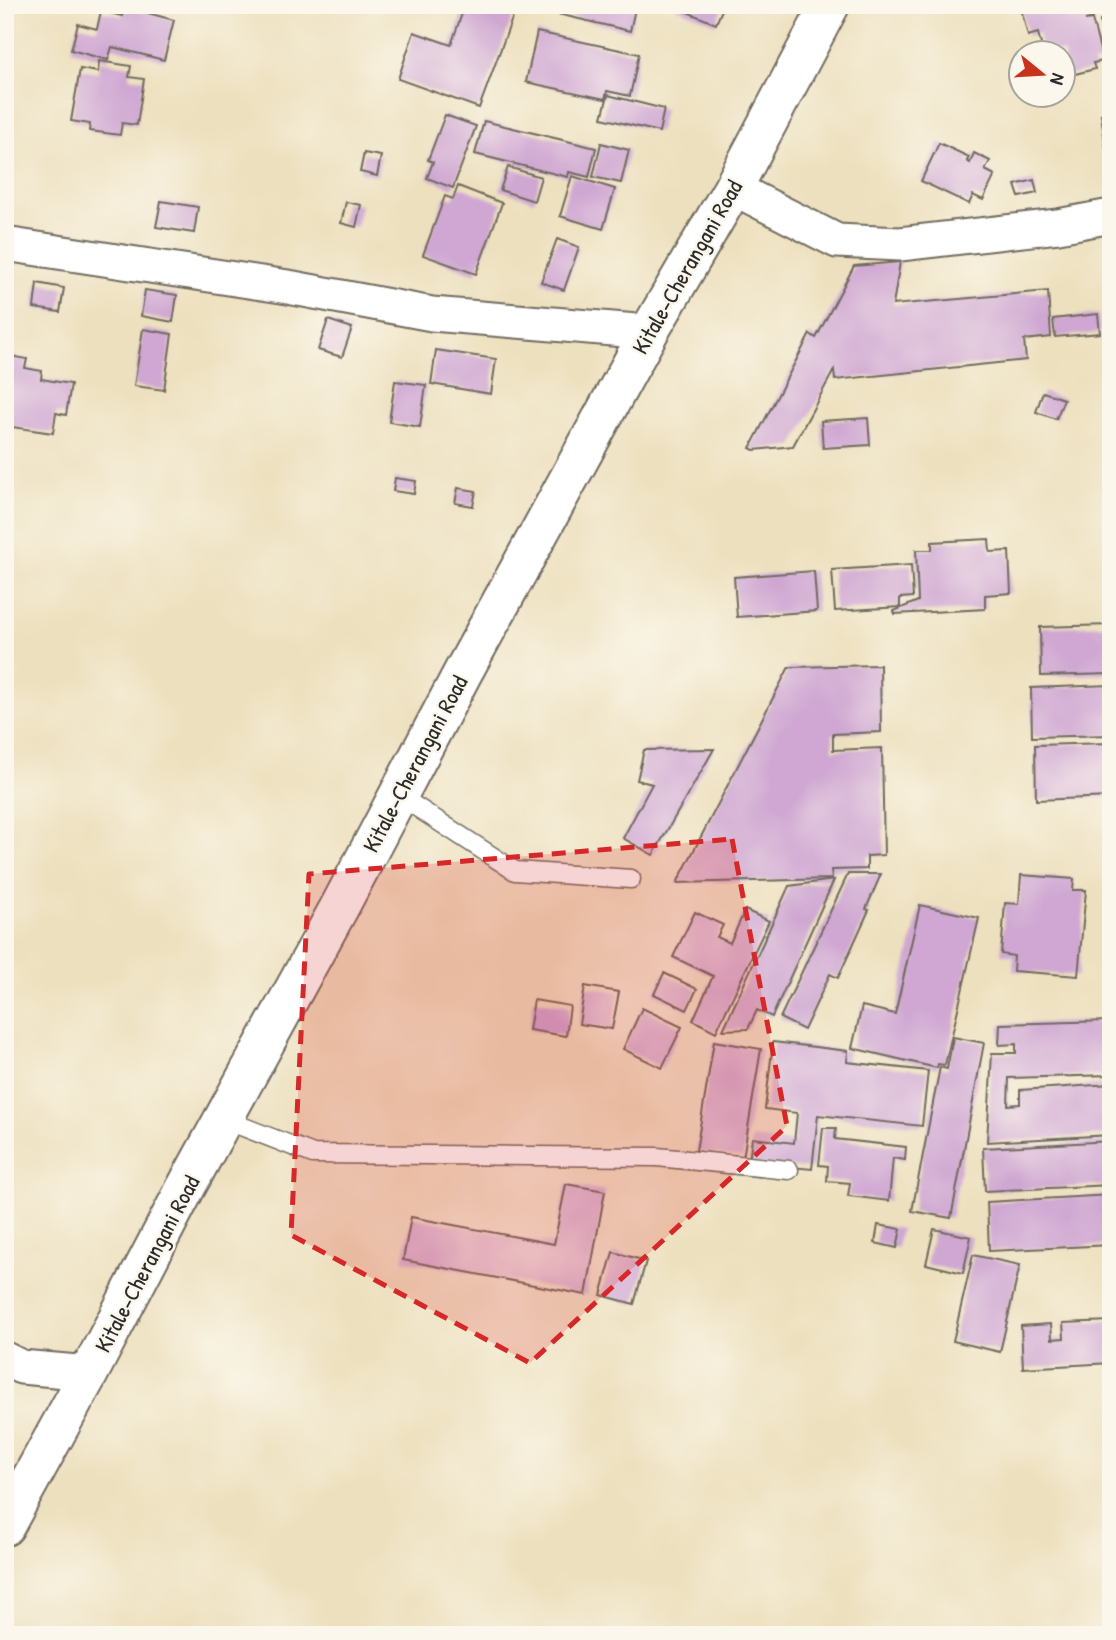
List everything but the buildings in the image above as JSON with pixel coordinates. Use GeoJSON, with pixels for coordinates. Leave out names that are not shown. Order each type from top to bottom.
{"type":"FeatureCollection","features":[{"type":"Feature","properties":{"kind":"main road","name":"Kitale-Cherangani Road"},"geometry":{"type":"LineString","coordinates":[[5,1526],[340,906],[462,674],[649,332],[733,188],[830,5]]}},
{"type":"Feature","properties":{"kind":"street"},"geometry":{"type":"LineString","coordinates":[[733,188],[837,241],[900,244],[1058,226],[1111,216]]}},
{"type":"Feature","properties":{"kind":"street"},"geometry":{"type":"LineString","coordinates":[[5,244],[288,287],[432,314],[649,332]]}},
{"type":"Feature","properties":{"kind":"street"},"geometry":{"type":"LineString","coordinates":[[5,1359],[22,1367],[89,1373]]}},
{"type":"Feature","properties":{"kind":"lane"},"geometry":{"type":"LineString","coordinates":[[398,795],[515,871],[631,879]]}},
{"type":"Feature","properties":{"kind":"lane"},"geometry":{"type":"LineString","coordinates":[[223,1119],[313,1154],[657,1157],[789,1170]]}},
{"type":"Feature","properties":{"kind":"highlighted area"},"geometry":{"type":"Polygon","coordinates":[[[732,839],[787,1126],[530,1363],[291,1235],[309,874],[732,839]]]}}]}
